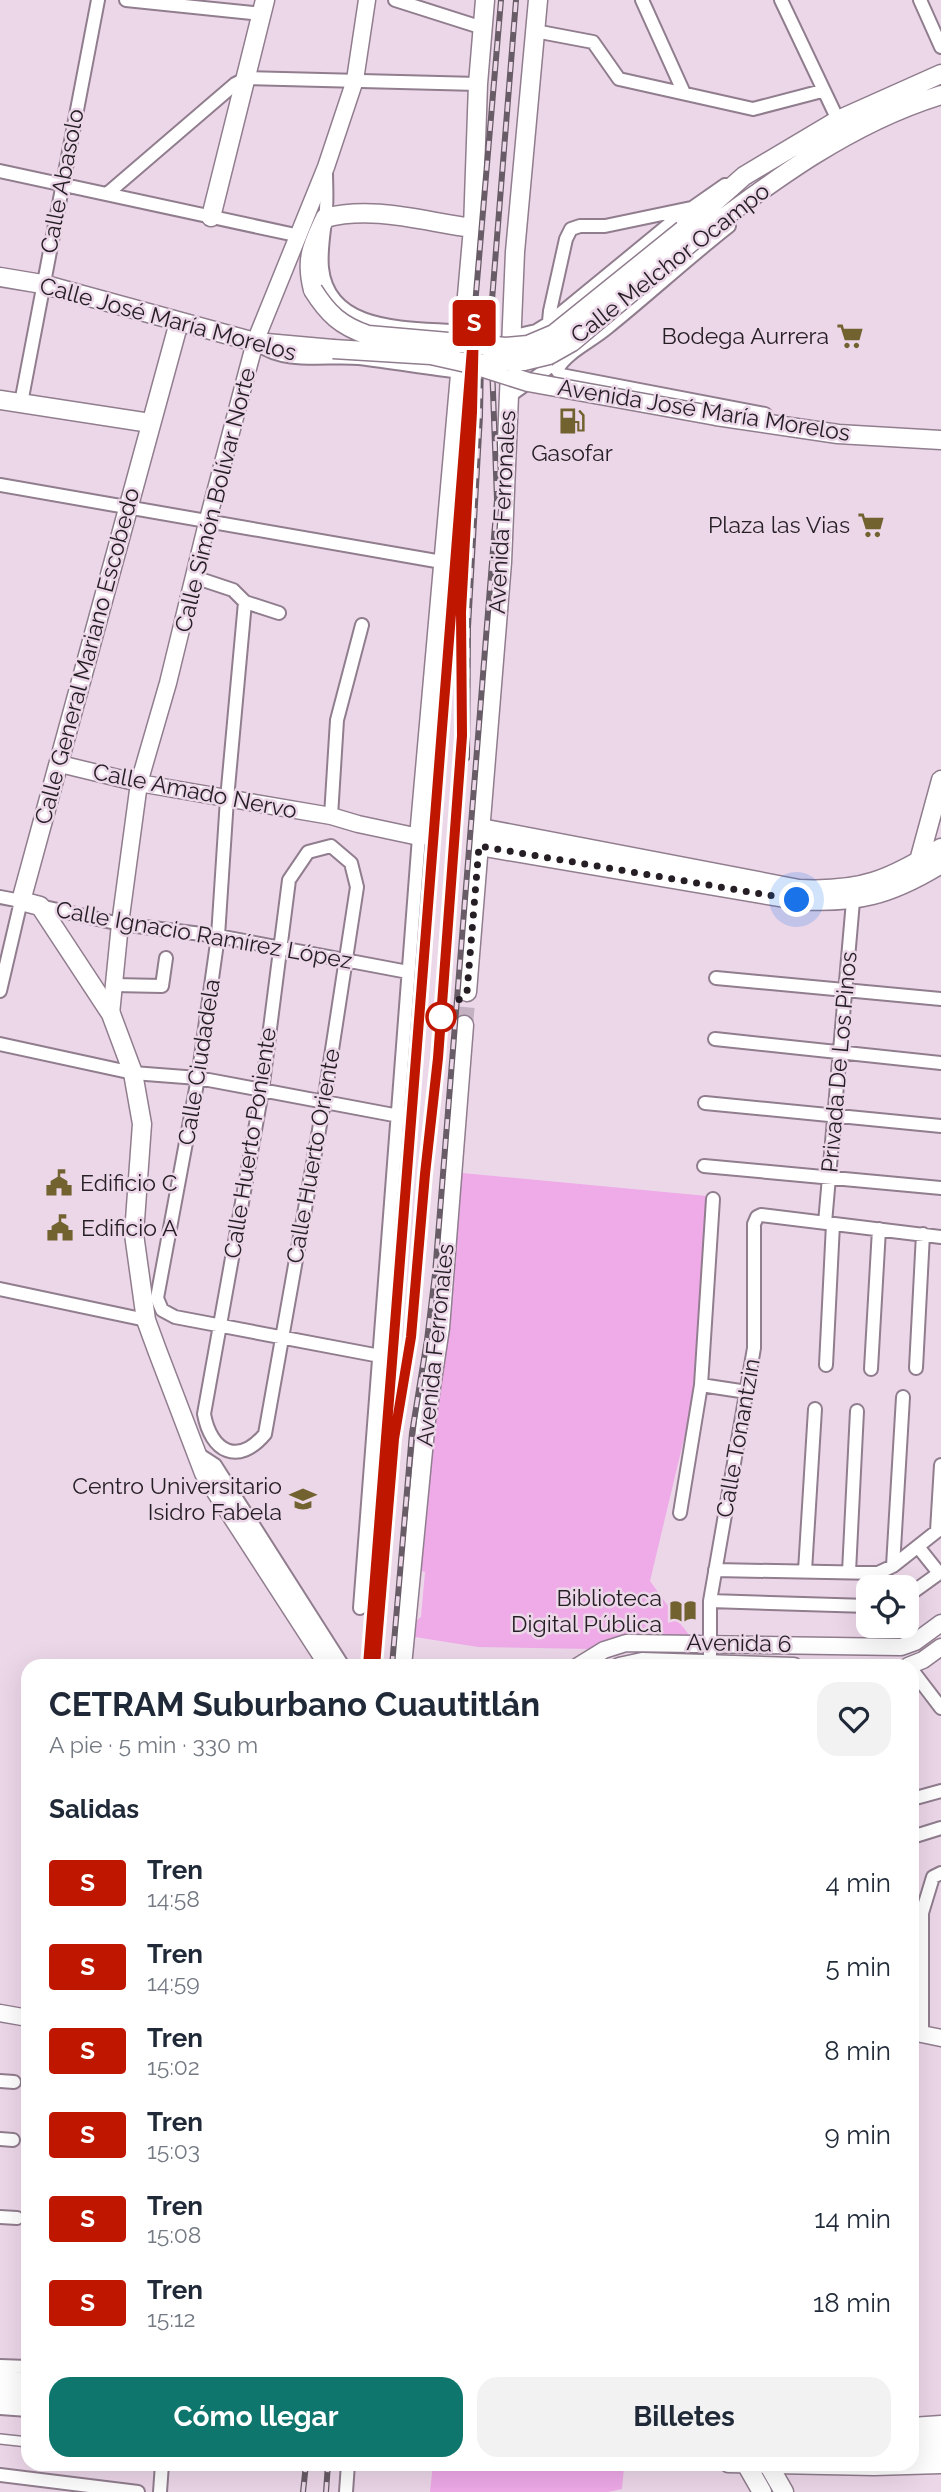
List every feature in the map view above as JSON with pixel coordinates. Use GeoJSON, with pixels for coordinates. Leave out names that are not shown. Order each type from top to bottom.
{"type":"FeatureCollection","features":[{"type":"Feature","properties":{"kind":"main road"},"geometry":{"type":"LineString","coordinates":[[419,837],[442,562],[466,368],[464,332],[473,228],[478,84],[485,0]]}},
{"type":"Feature","properties":{"kind":"main road","name":"Avenida Ferronales"},"geometry":{"type":"LineString","coordinates":[[467,992],[502,562],[515,252],[538,0]]}},
{"type":"Feature","properties":{"kind":"main road"},"geometry":{"type":"LineString","coordinates":[[211,217],[264,7]]}},
{"type":"Feature","properties":{"kind":"main road","name":"Calle Melchor Ocampo"},"geometry":{"type":"LineString","coordinates":[[255,342],[431,355],[466,368],[524,362],[549,355],[572,342],[689,235],[744,176],[838,120],[941,74]]}},
{"type":"Feature","properties":{"kind":"main road","name":"Calle Melchor Ocampo"},"geometry":{"type":"LineString","coordinates":[[325,218],[310,250],[309,271],[313,290],[337,322],[368,335],[506,348],[528,345],[554,334],[689,235],[836,141],[914,103],[941,95]]}},
{"type":"Feature","properties":{"kind":"main road"},"geometry":{"type":"LineString","coordinates":[[325,218],[344,213],[379,214],[473,228]]}},
{"type":"Feature","properties":{"kind":"main road","name":"Calle José María Morelos"},"geometry":{"type":"LineString","coordinates":[[0,277],[43,284],[255,342]]}},
{"type":"Feature","properties":{"kind":"main road","name":"Calle General Mariano Escobedo"},"geometry":{"type":"LineString","coordinates":[[21,901],[179,322]]}},
{"type":"Feature","properties":{"kind":"main road","name":"Avenida José María Morelos"},"geometry":{"type":"LineString","coordinates":[[466,368],[716,416],[838,434],[941,440]]}},
{"type":"Feature","properties":{"kind":"main road"},"geometry":{"type":"LineString","coordinates":[[0,400],[150,423]]}},
{"type":"Feature","properties":{"kind":"main road"},"geometry":{"type":"LineString","coordinates":[[914,881],[936,820],[941,780]]}},
{"type":"Feature","properties":{"kind":"main road"},"geometry":{"type":"LineString","coordinates":[[480,837],[746,885],[797,900],[853,901],[914,881],[941,864]]}},
{"type":"Feature","properties":{"kind":"main road"},"geometry":{"type":"LineString","coordinates":[[746,885],[839,890],[863,886],[887,878],[941,848]]}},
{"type":"Feature","properties":{"kind":"main road","name":"Calle Ignacio Ramírez López"},"geometry":{"type":"LineString","coordinates":[[21,901],[40,906]]}},
{"type":"Feature","properties":{"kind":"main road"},"geometry":{"type":"LineString","coordinates":[[40,906],[111,1014],[132,1073],[142,1124],[134,1234],[146,1320],[204,1473],[324,1659]]}},
{"type":"Feature","properties":{"kind":"main road","name":"Avenida Ferronales"},"geometry":{"type":"LineString","coordinates":[[403,1659],[426,1420],[440,1328],[464,1025]]}},
{"type":"Feature","properties":{"kind":"main road"},"geometry":{"type":"LineString","coordinates":[[0,2379],[21,2381]]}},
{"type":"Feature","properties":{"kind":"main road"},"geometry":{"type":"LineString","coordinates":[[0,2393],[21,2395]]}},
{"type":"Feature","properties":{"kind":"main road"},"geometry":{"type":"LineString","coordinates":[[919,2441],[941,2439]]}},
{"type":"Feature","properties":{"kind":"main road"},"geometry":{"type":"LineString","coordinates":[[919,2454],[941,2453]]}},
{"type":"Feature","properties":{"kind":"main road"},"geometry":{"type":"LineString","coordinates":[[750,2471],[762,2492]]}},
{"type":"Feature","properties":{"kind":"main road"},"geometry":{"type":"LineString","coordinates":[[772,2471],[784,2492]]}},
{"type":"Feature","properties":{"kind":"street","name":"Calle Abasolo"},"geometry":{"type":"LineString","coordinates":[[21,403],[98,0]]}},
{"type":"Feature","properties":{"kind":"street"},"geometry":{"type":"LineString","coordinates":[[126,0],[264,7]]}},
{"type":"Feature","properties":{"kind":"street","name":"Calle Simón Bolívar Norte"},"geometry":{"type":"LineString","coordinates":[[111,1014],[139,783],[168,683],[255,342],[327,167],[355,80],[367,0]]}},
{"type":"Feature","properties":{"kind":"street"},"geometry":{"type":"LineString","coordinates":[[395,0],[483,28]]}},
{"type":"Feature","properties":{"kind":"street"},"geometry":{"type":"LineString","coordinates":[[642,0],[684,93]]}},
{"type":"Feature","properties":{"kind":"street"},"geometry":{"type":"LineString","coordinates":[[781,0],[838,120]]}},
{"type":"Feature","properties":{"kind":"street"},"geometry":{"type":"LineString","coordinates":[[920,0],[941,47]]}},
{"type":"Feature","properties":{"kind":"street"},"geometry":{"type":"LineString","coordinates":[[534,31],[593,42],[619,79],[753,109],[822,90]]}},
{"type":"Feature","properties":{"kind":"street"},"geometry":{"type":"LineString","coordinates":[[108,192],[235,83],[247,78],[478,84]]}},
{"type":"Feature","properties":{"kind":"street","name":"Calle Melchor Ocampo"},"geometry":{"type":"LineString","coordinates":[[327,167],[322,268],[332,298],[356,317],[377,324],[464,332]]}},
{"type":"Feature","properties":{"kind":"street"},"geometry":{"type":"LineString","coordinates":[[0,171],[108,192],[300,236]]}},
{"type":"Feature","properties":{"kind":"street","name":"Calle Melchor Ocampo"},"geometry":{"type":"LineString","coordinates":[[510,337],[536,331],[549,323],[691,208],[719,187],[744,176]]}},
{"type":"Feature","properties":{"kind":"street"},"geometry":{"type":"LineString","coordinates":[[508,397],[547,369],[545,362],[549,323],[566,239],[571,229],[580,226],[605,226],[691,208]]}},
{"type":"Feature","properties":{"kind":"street"},"geometry":{"type":"LineString","coordinates":[[729,226],[606,329],[562,362],[557,370],[561,375],[765,414]]}},
{"type":"Feature","properties":{"kind":"street","name":"Calle José María Morelos"},"geometry":{"type":"LineString","coordinates":[[255,342],[266,350],[289,356],[356,358],[466,368]]}},
{"type":"Feature","properties":{"kind":"street"},"geometry":{"type":"LineString","coordinates":[[0,485],[442,562]]}},
{"type":"Feature","properties":{"kind":"street"},"geometry":{"type":"LineString","coordinates":[[194,577],[233,590],[244,601],[279,613]]}},
{"type":"Feature","properties":{"kind":"street","name":"Calle Ciudadela"},"geometry":{"type":"LineString","coordinates":[[219,1326],[175,1317],[162,1310],[157,1298],[198,1078],[218,936],[244,601]]}},
{"type":"Feature","properties":{"kind":"street","name":"Calle Amado Nervo"},"geometry":{"type":"LineString","coordinates":[[331,816],[337,720],[362,625]]}},
{"type":"Feature","properties":{"kind":"street","name":"Calle Amado Nervo"},"geometry":{"type":"LineString","coordinates":[[60,764],[139,783],[331,816],[419,837]]}},
{"type":"Feature","properties":{"kind":"street"},"geometry":{"type":"LineString","coordinates":[[360,1608],[419,837]]}},
{"type":"Feature","properties":{"kind":"street","name":"Calle Huerto Poniente"},"geometry":{"type":"LineString","coordinates":[[229,1452],[214,1443],[204,1414],[262,1091],[289,880],[308,852],[331,846]]}},
{"type":"Feature","properties":{"kind":"street","name":"Calle Huerto Oriente"},"geometry":{"type":"LineString","coordinates":[[229,1452],[246,1451],[265,1434],[324,1102],[357,887],[351,863],[331,846]]}},
{"type":"Feature","properties":{"kind":"street","name":"Calle Ignacio Ramírez López"},"geometry":{"type":"LineString","coordinates":[[0,897],[21,901]]}},
{"type":"Feature","properties":{"kind":"street","name":"Calle General Mariano Escobedo"},"geometry":{"type":"LineString","coordinates":[[0,991],[21,901]]}},
{"type":"Feature","properties":{"kind":"street","name":"Privada De Los Pinos"},"geometry":{"type":"LineString","coordinates":[[826,1365],[829,1178],[853,901]]}},
{"type":"Feature","properties":{"kind":"street","name":"Calle Ignacio Ramírez López"},"geometry":{"type":"LineString","coordinates":[[40,906],[120,923],[218,936],[408,972]]}},
{"type":"Feature","properties":{"kind":"street"},"geometry":{"type":"LineString","coordinates":[[114,985],[162,986],[166,958]]}},
{"type":"Feature","properties":{"kind":"street"},"geometry":{"type":"LineString","coordinates":[[716,978],[941,999]]}},
{"type":"Feature","properties":{"kind":"street"},"geometry":{"type":"LineString","coordinates":[[715,1039],[941,1063]]}},
{"type":"Feature","properties":{"kind":"street"},"geometry":{"type":"LineString","coordinates":[[0,1045],[132,1073],[198,1078],[399,1116]]}},
{"type":"Feature","properties":{"kind":"street"},"geometry":{"type":"LineString","coordinates":[[705,1103],[941,1126]]}},
{"type":"Feature","properties":{"kind":"street"},"geometry":{"type":"LineString","coordinates":[[704,1166],[941,1188]]}},
{"type":"Feature","properties":{"kind":"street"},"geometry":{"type":"LineString","coordinates":[[680,1513],[701,1385],[713,1199]]}},
{"type":"Feature","properties":{"kind":"street","name":"Calle Tonantzin"},"geometry":{"type":"LineString","coordinates":[[710,1659],[710,1601],[754,1348],[754,1224],[761,1215],[829,1223]]}},
{"type":"Feature","properties":{"kind":"street"},"geometry":{"type":"LineString","coordinates":[[829,1223],[941,1237]]}},
{"type":"Feature","properties":{"kind":"street"},"geometry":{"type":"LineString","coordinates":[[871,1369],[879,1229]]}},
{"type":"Feature","properties":{"kind":"street"},"geometry":{"type":"LineString","coordinates":[[916,1368],[923,1234]]}},
{"type":"Feature","properties":{"kind":"street"},"geometry":{"type":"LineString","coordinates":[[0,1289],[146,1320]]}},
{"type":"Feature","properties":{"kind":"street"},"geometry":{"type":"LineString","coordinates":[[219,1326],[380,1356]]}},
{"type":"Feature","properties":{"kind":"street"},"geometry":{"type":"LineString","coordinates":[[701,1385],[747,1392]]}},
{"type":"Feature","properties":{"kind":"street"},"geometry":{"type":"LineString","coordinates":[[894,1566],[902,1397]]}},
{"type":"Feature","properties":{"kind":"street"},"geometry":{"type":"LineString","coordinates":[[805,1571],[815,1409]]}},
{"type":"Feature","properties":{"kind":"street"},"geometry":{"type":"LineString","coordinates":[[849,1572],[857,1411]]}},
{"type":"Feature","properties":{"kind":"street"},"geometry":{"type":"LineString","coordinates":[[198,1454],[215,1465],[339,1659]]}},
{"type":"Feature","properties":{"kind":"street"},"geometry":{"type":"LineString","coordinates":[[715,1570],[878,1573],[894,1566],[939,1530],[941,1465]]}},
{"type":"Feature","properties":{"kind":"street"},"geometry":{"type":"LineString","coordinates":[[919,1548],[940,1573],[919,1588]]}},
{"type":"Feature","properties":{"kind":"street"},"geometry":{"type":"LineString","coordinates":[[710,1601],[856,1606]]}},
{"type":"Feature","properties":{"kind":"street"},"geometry":{"type":"LineString","coordinates":[[906,1659],[901,1647],[915,1642],[941,1623]]}},
{"type":"Feature","properties":{"kind":"street","name":"Avenida 6"},"geometry":{"type":"LineString","coordinates":[[589,1659],[604,1650],[626,1643],[710,1642],[901,1647]]}},
{"type":"Feature","properties":{"kind":"street"},"geometry":{"type":"LineString","coordinates":[[919,1662],[941,1647]]}},
{"type":"Feature","properties":{"kind":"street"},"geometry":{"type":"LineString","coordinates":[[919,1680],[941,1708]]}},
{"type":"Feature","properties":{"kind":"street"},"geometry":{"type":"LineString","coordinates":[[919,1797],[941,1791]]}},
{"type":"Feature","properties":{"kind":"street"},"geometry":{"type":"LineString","coordinates":[[919,1835],[941,1828]]}},
{"type":"Feature","properties":{"kind":"street"},"geometry":{"type":"LineString","coordinates":[[919,1985],[922,1913],[933,1877],[940,1872]]}},
{"type":"Feature","properties":{"kind":"street"},"geometry":{"type":"LineString","coordinates":[[0,2013],[21,2017]]}},
{"type":"Feature","properties":{"kind":"street"},"geometry":{"type":"LineString","coordinates":[[919,2033],[941,2038]]}},
{"type":"Feature","properties":{"kind":"street"},"geometry":{"type":"LineString","coordinates":[[0,2081],[14,2082]]}},
{"type":"Feature","properties":{"kind":"street"},"geometry":{"type":"LineString","coordinates":[[0,2217],[17,2218]]}},
{"type":"Feature","properties":{"kind":"street"},"geometry":{"type":"LineString","coordinates":[[0,2366],[21,2367]]}},
{"type":"Feature","properties":{"kind":"street"},"geometry":{"type":"LineString","coordinates":[[0,2408],[21,2410]]}},
{"type":"Feature","properties":{"kind":"street"},"geometry":{"type":"LineString","coordinates":[[919,2426],[941,2424]]}},
{"type":"Feature","properties":{"kind":"street"},"geometry":{"type":"LineString","coordinates":[[0,2439],[21,2441]]}},
{"type":"Feature","properties":{"kind":"street"},"geometry":{"type":"LineString","coordinates":[[919,2465],[941,2465]]}},
{"type":"Feature","properties":{"kind":"street"},"geometry":{"type":"LineString","coordinates":[[160,2492],[162,2471]]}},
{"type":"Feature","properties":{"kind":"street"},"geometry":{"type":"LineString","coordinates":[[346,2492],[348,2471]]}},
{"type":"Feature","properties":{"kind":"street"},"geometry":{"type":"LineString","coordinates":[[0,2475],[138,2492]]}},
{"type":"Feature","properties":{"kind":"shaded area"},"geometry":{"type":"Polygon","coordinates":[[[462,1173],[707,1196],[693,1401],[650,1581],[689,1635],[630,1636],[593,1649],[478,1647],[415,1637],[417,1620],[421,1617],[425,1572],[420,1571],[435,1407],[450,1330],[462,1173]]]}},
{"type":"Feature","properties":{"kind":"shaded area"},"geometry":{"type":"Polygon","coordinates":[[[432,2471],[624,2471],[622,2489],[608,2492],[430,2492],[432,2471]]]}},
{"type":"Feature","properties":{"kind":"tunnel"},"geometry":{"type":"LineString","coordinates":[[464,1025],[467,992]]}},
{"type":"Feature","properties":{"kind":"railway"},"geometry":{"type":"LineString","coordinates":[[369,1659],[466,411],[501,0]]}},
{"type":"Feature","properties":{"kind":"railway"},"geometry":{"type":"LineString","coordinates":[[393,1659],[412,1433],[435,1274],[497,500],[492,300],[516,0]]}},
{"type":"Feature","properties":{"kind":"railway"},"geometry":{"type":"LineString","coordinates":[[467,758],[468,627],[481,356]]}},
{"type":"Feature","properties":{"kind":"railway"},"geometry":{"type":"LineString","coordinates":[[396,1425],[411,1337],[438,1058],[461,746]]}},
{"type":"Feature","properties":{"kind":"railway"},"geometry":{"type":"LineString","coordinates":[[303,2492],[305,2471]]}},
{"type":"Feature","properties":{"kind":"railway"},"geometry":{"type":"LineString","coordinates":[[326,2492],[328,2471]]}},
{"type":"Feature","properties":{"kind":"train","name":"S"},"geometry":{"type":"LineString","coordinates":[[369,1659],[474,323],[461,612],[462,736],[438,1058],[411,1337],[394,1439],[376,1659]]}},
{"type":"Feature","properties":{"kind":"place","name":"Bodega Aurrera"},"geometry":{"type":"Point","coordinates":[850,336]}},
{"type":"Feature","properties":{"kind":"place","name":"Gasofar"},"geometry":{"type":"Point","coordinates":[572,421]}},
{"type":"Feature","properties":{"kind":"place","name":"Plaza las Vias"},"geometry":{"type":"Point","coordinates":[871,525]}},
{"type":"Feature","properties":{"kind":"place","name":"Edificio C"},"geometry":{"type":"Point","coordinates":[59,1183]}},
{"type":"Feature","properties":{"kind":"place","name":"Edificio A"},"geometry":{"type":"Point","coordinates":[60,1228]}},
{"type":"Feature","properties":{"kind":"place","name":"Centro Universitario Isidro Fabela"},"geometry":{"type":"Point","coordinates":[303,1499]}},
{"type":"Feature","properties":{"kind":"place","name":"Biblioteca Digital Pública"},"geometry":{"type":"Point","coordinates":[683,1611]}},
{"type":"Feature","properties":{"kind":"route"},"geometry":{"type":"LineString","coordinates":[[441,1017],[467,992],[479,846],[797,900]]}}]}
